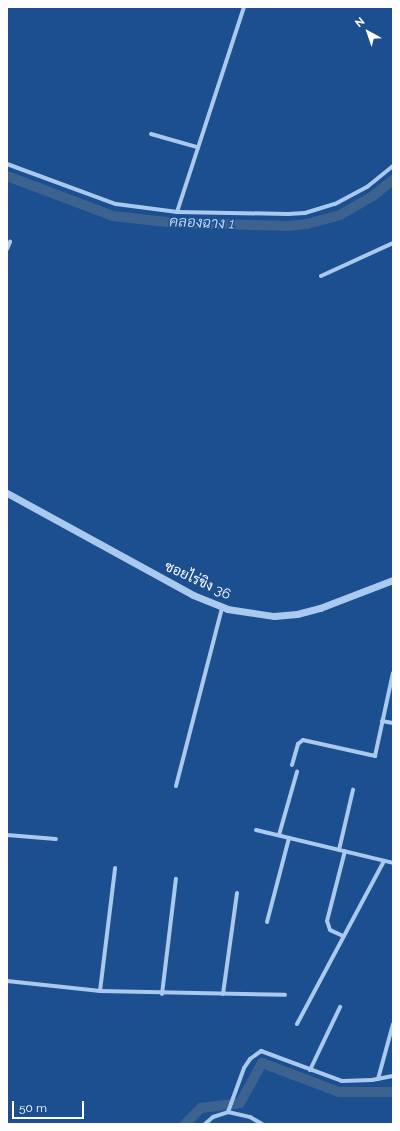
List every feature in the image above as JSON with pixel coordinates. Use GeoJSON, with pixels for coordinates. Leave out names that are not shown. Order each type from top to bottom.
{"type":"FeatureCollection","features":[{"type":"Feature","properties":{"kind":"street"},"geometry":{"type":"LineString","coordinates":[[177,212],[244,7]]}},
{"type":"Feature","properties":{"kind":"street"},"geometry":{"type":"LineString","coordinates":[[151,134],[197,147]]}},
{"type":"Feature","properties":{"kind":"street"},"geometry":{"type":"LineString","coordinates":[[7,164],[116,204],[177,212],[288,214],[311,212],[350,197],[393,166]]}},
{"type":"Feature","properties":{"kind":"street"},"geometry":{"type":"LineString","coordinates":[[7,249],[10,242]]}},
{"type":"Feature","properties":{"kind":"street"},"geometry":{"type":"LineString","coordinates":[[321,276],[393,243]]}},
{"type":"Feature","properties":{"kind":"street","name":"ซอยไร่ขิง 36"},"geometry":{"type":"LineString","coordinates":[[7,493],[193,595],[222,608],[274,616],[297,614],[320,608],[393,580]]}},
{"type":"Feature","properties":{"kind":"street"},"geometry":{"type":"LineString","coordinates":[[176,786],[222,608]]}},
{"type":"Feature","properties":{"kind":"street"},"geometry":{"type":"LineString","coordinates":[[292,764],[298,744],[303,740],[375,756],[393,674]]}},
{"type":"Feature","properties":{"kind":"street"},"geometry":{"type":"LineString","coordinates":[[382,721],[393,723]]}},
{"type":"Feature","properties":{"kind":"street"},"geometry":{"type":"LineString","coordinates":[[280,835],[297,772]]}},
{"type":"Feature","properties":{"kind":"street"},"geometry":{"type":"LineString","coordinates":[[339,850],[353,790]]}},
{"type":"Feature","properties":{"kind":"street"},"geometry":{"type":"LineString","coordinates":[[256,830],[393,863]]}},
{"type":"Feature","properties":{"kind":"street"},"geometry":{"type":"LineString","coordinates":[[7,835],[56,839]]}},
{"type":"Feature","properties":{"kind":"street"},"geometry":{"type":"LineString","coordinates":[[267,922],[289,838]]}},
{"type":"Feature","properties":{"kind":"street"},"geometry":{"type":"LineString","coordinates":[[343,936],[330,930],[327,921],[345,851]]}},
{"type":"Feature","properties":{"kind":"street"},"geometry":{"type":"LineString","coordinates":[[297,1024],[384,861]]}},
{"type":"Feature","properties":{"kind":"street"},"geometry":{"type":"LineString","coordinates":[[100,991],[115,868]]}},
{"type":"Feature","properties":{"kind":"street"},"geometry":{"type":"LineString","coordinates":[[162,994],[176,878]]}},
{"type":"Feature","properties":{"kind":"street"},"geometry":{"type":"LineString","coordinates":[[223,994],[237,893]]}},
{"type":"Feature","properties":{"kind":"street"},"geometry":{"type":"LineString","coordinates":[[7,981],[100,991],[162,994],[285,995]]}},
{"type":"Feature","properties":{"kind":"street"},"geometry":{"type":"LineString","coordinates":[[310,1070],[340,1007]]}},
{"type":"Feature","properties":{"kind":"street"},"geometry":{"type":"LineString","coordinates":[[378,1079],[393,1024]]}},
{"type":"Feature","properties":{"kind":"street"},"geometry":{"type":"LineString","coordinates":[[229,1110],[234,1092],[250,1059],[261,1051],[342,1081],[378,1079],[393,1076]]}},
{"type":"Feature","properties":{"kind":"street"},"geometry":{"type":"LineString","coordinates":[[205,1124],[213,1117],[229,1110],[250,1117],[262,1124]]}},
{"type":"Feature","properties":{"kind":"waterway","name":"คลองฉาง 1"},"geometry":{"type":"LineString","coordinates":[[7,176],[113,216],[176,223],[288,226],[307,224],[340,215],[373,196],[393,180]]}},
{"type":"Feature","properties":{"kind":"waterway"},"geometry":{"type":"LineString","coordinates":[[185,1124],[201,1108],[240,1103],[262,1063],[339,1092],[393,1092]]}}]}
